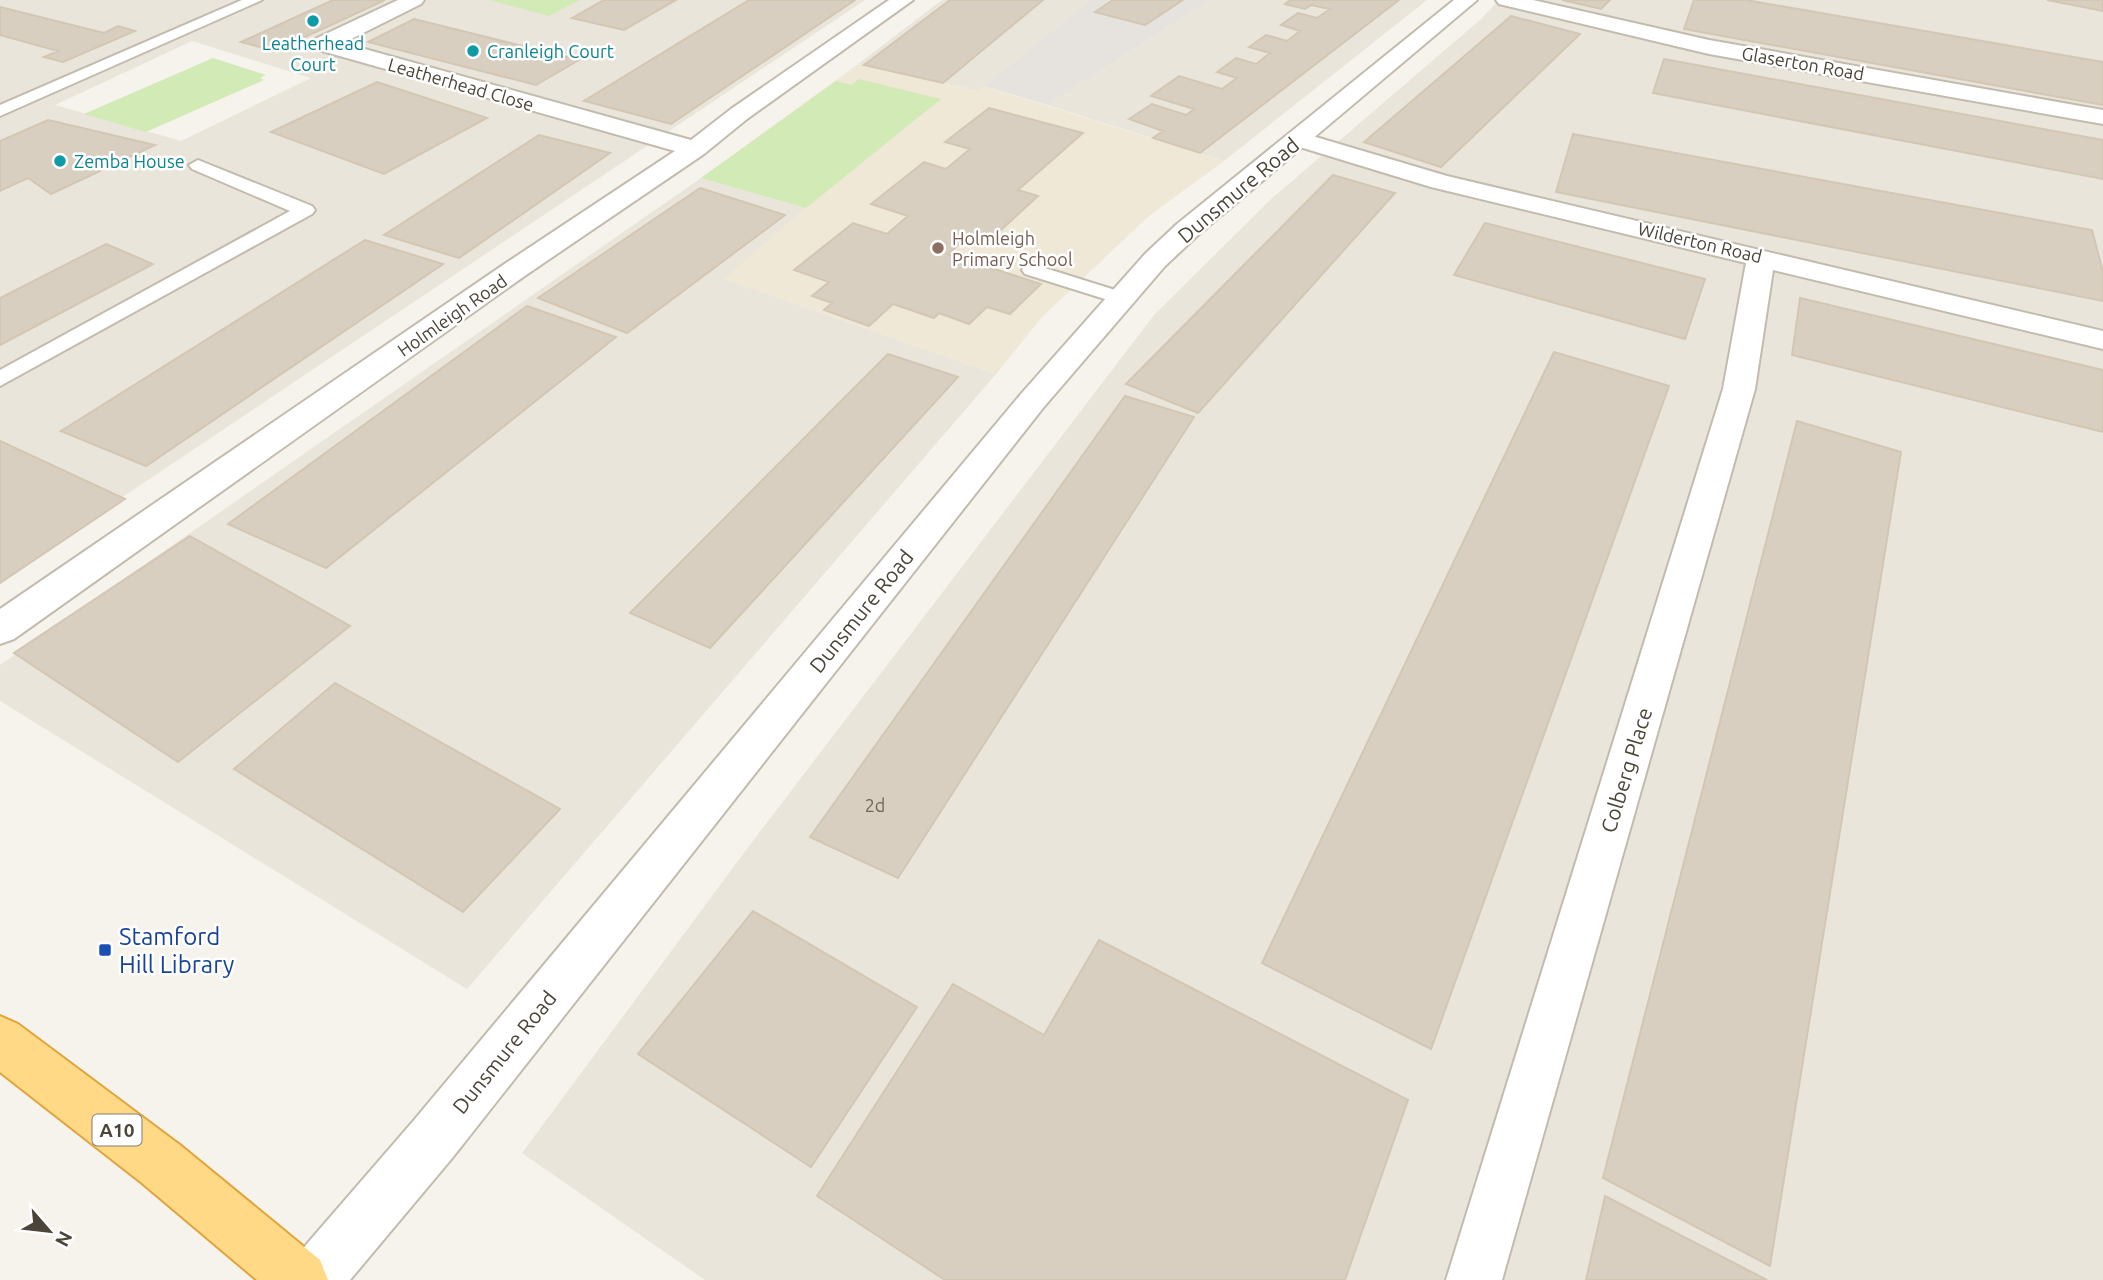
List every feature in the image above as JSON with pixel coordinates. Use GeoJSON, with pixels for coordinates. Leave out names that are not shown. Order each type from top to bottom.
{"type":"FeatureCollection","features":[{"type":"Feature","properties":{"kind":"highway","name":"A10"},"geometry":{"type":"LineString","coordinates":[[0,1041],[161,1164],[300,1280]]}},
{"type":"Feature","properties":{"kind":"street","name":"Leatherhead Close"},"geometry":{"type":"LineString","coordinates":[[414,0],[323,44],[695,149]]}},
{"type":"Feature","properties":{"kind":"street","name":"Holmleigh Road"},"geometry":{"type":"LineString","coordinates":[[0,629],[516,270],[695,149],[739,114],[903,0]]}},
{"type":"Feature","properties":{"kind":"street","name":"Dunsmure Road"},"geometry":{"type":"LineString","coordinates":[[313,1280],[434,1138],[1032,401],[1155,260],[1187,230],[1466,0]]}},
{"type":"Feature","properties":{"kind":"street","name":"Glaserton Road"},"geometry":{"type":"LineString","coordinates":[[1506,0],[1709,47],[2103,117]]}},
{"type":"Feature","properties":{"kind":"street","name":"Wilderton Road"},"geometry":{"type":"LineString","coordinates":[[1299,139],[1440,182],[2103,340]]}},
{"type":"Feature","properties":{"kind":"street","name":"Colberg Place"},"geometry":{"type":"LineString","coordinates":[[1474,1280],[1739,389],[1761,257]]}},
{"type":"Feature","properties":{"kind":"lane"},"geometry":{"type":"LineString","coordinates":[[0,111],[255,0]]}},
{"type":"Feature","properties":{"kind":"lane"},"geometry":{"type":"LineString","coordinates":[[0,379],[305,210],[198,165]]}},
{"type":"Feature","properties":{"kind":"lane"},"geometry":{"type":"LineString","coordinates":[[1032,270],[1121,298]]}},
{"type":"Feature","properties":{"kind":"shaded area"},"geometry":{"type":"Polygon","coordinates":[[[0,0],[865,0],[0,579],[0,0]],[[192,41],[55,105],[181,141],[311,78],[192,41]]]}},
{"type":"Feature","properties":{"kind":"shaded area"},"geometry":{"type":"Polygon","coordinates":[[[942,0],[1091,0],[978,91],[858,64],[942,0]]]}},
{"type":"Feature","properties":{"kind":"shaded area"},"geometry":{"type":"Polygon","coordinates":[[[1091,0],[1210,0],[1047,105],[984,86],[1091,0]]]}},
{"type":"Feature","properties":{"kind":"shaded area"},"geometry":{"type":"Polygon","coordinates":[[[1210,0],[1427,0],[1224,161],[1047,105],[1210,0]]]}},
{"type":"Feature","properties":{"kind":"shaded area"},"geometry":{"type":"Polygon","coordinates":[[[1499,0],[2103,0],[2103,1280],[705,1280],[522,1153],[746,850],[1154,315],[1270,200],[1481,19],[1499,0]]]}},
{"type":"Feature","properties":{"kind":"shaded area","name":"Holmleigh Primary School"},"geometry":{"type":"Polygon","coordinates":[[[858,64],[978,91],[984,86],[1224,161],[1149,216],[1043,316],[996,374],[724,279],[806,208],[701,178],[858,64]]]}},
{"type":"Feature","properties":{"kind":"shaded area"},"geometry":{"type":"Polygon","coordinates":[[[701,178],[806,208],[725,279],[996,374],[467,989],[0,701],[0,665],[701,178]]]}},
{"type":"Feature","properties":{"kind":"green space"},"geometry":{"type":"Polygon","coordinates":[[[489,0],[580,0],[549,16],[489,0]]]}},
{"type":"Feature","properties":{"kind":"green space"},"geometry":{"type":"Polygon","coordinates":[[[213,58],[266,75],[260,78],[264,80],[146,132],[84,114],[213,58]]]}},
{"type":"Feature","properties":{"kind":"green space"},"geometry":{"type":"Polygon","coordinates":[[[859,79],[941,99],[806,208],[701,178],[836,81],[851,85],[859,79]]]}},
{"type":"Feature","properties":{"kind":"building","name":"Leatherhead Court"},"geometry":{"type":"Polygon","coordinates":[[[333,0],[385,0],[275,51],[241,42],[333,0]]]}},
{"type":"Feature","properties":{"kind":"building"},"geometry":{"type":"Polygon","coordinates":[[[604,0],[676,0],[624,30],[572,18],[604,0]]]}},
{"type":"Feature","properties":{"kind":"building"},"geometry":{"type":"Polygon","coordinates":[[[749,0],[855,0],[671,124],[584,101],[749,0]]]}},
{"type":"Feature","properties":{"kind":"building"},"geometry":{"type":"Polygon","coordinates":[[[950,0],[1043,0],[943,83],[864,65],[950,0]]]}},
{"type":"Feature","properties":{"kind":"building"},"geometry":{"type":"Polygon","coordinates":[[[1113,0],[1183,0],[1145,25],[1095,12],[1113,0]]]}},
{"type":"Feature","properties":{"kind":"building"},"geometry":{"type":"Polygon","coordinates":[[[1290,0],[1399,0],[1200,153],[1153,138],[1163,131],[1129,119],[1152,104],[1186,115],[1194,109],[1151,96],[1179,76],[1222,89],[1237,78],[1217,72],[1236,58],[1256,64],[1270,53],[1249,47],[1266,35],[1287,41],[1300,31],[1281,25],[1298,13],[1317,18],[1330,9],[1311,5],[1305,9],[1285,4],[1290,0]]]}},
{"type":"Feature","properties":{"kind":"building"},"geometry":{"type":"Polygon","coordinates":[[[1562,0],[1610,0],[1601,9],[1562,0]]]}},
{"type":"Feature","properties":{"kind":"building"},"geometry":{"type":"Polygon","coordinates":[[[1694,0],[1746,0],[2103,62],[2103,105],[1684,29],[1694,0]]]}},
{"type":"Feature","properties":{"kind":"building"},"geometry":{"type":"Polygon","coordinates":[[[2047,0],[2103,0],[2103,11],[2047,0]]]}},
{"type":"Feature","properties":{"kind":"building"},"geometry":{"type":"Polygon","coordinates":[[[0,7],[104,33],[118,26],[135,31],[63,62],[44,57],[58,51],[0,35],[0,7]]]}},
{"type":"Feature","properties":{"kind":"building"},"geometry":{"type":"Polygon","coordinates":[[[1511,16],[1580,34],[1441,167],[1364,142],[1511,16]]]}},
{"type":"Feature","properties":{"kind":"building","name":"Cranleigh Court"},"geometry":{"type":"Polygon","coordinates":[[[414,19],[579,60],[536,85],[368,42],[414,19]]]}},
{"type":"Feature","properties":{"kind":"building"},"geometry":{"type":"Polygon","coordinates":[[[1664,59],[2103,140],[2103,179],[1653,93],[1664,59]]]}},
{"type":"Feature","properties":{"kind":"building"},"geometry":{"type":"Polygon","coordinates":[[[377,82],[487,118],[384,174],[271,132],[377,82]]]}},
{"type":"Feature","properties":{"kind":"building"},"geometry":{"type":"Polygon","coordinates":[[[989,108],[1083,133],[1018,190],[1038,196],[990,240],[971,234],[948,254],[1041,284],[1010,314],[987,307],[969,324],[939,313],[934,318],[893,304],[869,326],[824,310],[832,303],[812,296],[829,282],[794,270],[853,223],[887,234],[908,216],[871,204],[924,162],[946,169],[970,149],[945,142],[989,108]]]}},
{"type":"Feature","properties":{"kind":"building","name":"Zemba House"},"geometry":{"type":"Polygon","coordinates":[[[48,120],[155,145],[51,194],[28,178],[0,191],[0,141],[48,120]]]}},
{"type":"Feature","properties":{"kind":"building"},"geometry":{"type":"Polygon","coordinates":[[[1573,134],[2092,230],[2103,272],[2103,301],[1556,192],[1573,134]]]}},
{"type":"Feature","properties":{"kind":"building"},"geometry":{"type":"Polygon","coordinates":[[[539,135],[610,153],[459,258],[384,235],[539,135]]]}},
{"type":"Feature","properties":{"kind":"building"},"geometry":{"type":"Polygon","coordinates":[[[1333,175],[1395,193],[1198,413],[1126,384],[1333,175]]]}},
{"type":"Feature","properties":{"kind":"building"},"geometry":{"type":"Polygon","coordinates":[[[700,188],[785,215],[627,333],[538,298],[700,188]]]}},
{"type":"Feature","properties":{"kind":"building"},"geometry":{"type":"Polygon","coordinates":[[[1485,223],[1705,279],[1685,339],[1454,275],[1485,223]]]}},
{"type":"Feature","properties":{"kind":"building"},"geometry":{"type":"Polygon","coordinates":[[[365,240],[443,264],[146,466],[61,431],[365,240]]]}},
{"type":"Feature","properties":{"kind":"building"},"geometry":{"type":"Polygon","coordinates":[[[106,244],[153,264],[0,345],[0,298],[106,244]]]}},
{"type":"Feature","properties":{"kind":"building"},"geometry":{"type":"Polygon","coordinates":[[[1800,298],[2103,370],[2103,432],[1792,355],[1800,298]]]}},
{"type":"Feature","properties":{"kind":"building"},"geometry":{"type":"Polygon","coordinates":[[[527,306],[616,337],[326,568],[228,524],[527,306]]]}},
{"type":"Feature","properties":{"kind":"building"},"geometry":{"type":"Polygon","coordinates":[[[1554,352],[1669,386],[1431,1049],[1262,963],[1554,352]]]}},
{"type":"Feature","properties":{"kind":"building"},"geometry":{"type":"Polygon","coordinates":[[[888,354],[958,377],[710,648],[630,613],[888,354]]]}},
{"type":"Feature","properties":{"kind":"building"},"geometry":{"type":"Polygon","coordinates":[[[1125,396],[1194,417],[898,878],[810,837],[1125,396]]]}},
{"type":"Feature","properties":{"kind":"building"},"geometry":{"type":"Polygon","coordinates":[[[1797,421],[1901,452],[1770,1266],[1603,1178],[1797,421]]]}},
{"type":"Feature","properties":{"kind":"building"},"geometry":{"type":"Polygon","coordinates":[[[0,441],[125,499],[0,583],[0,441]]]}},
{"type":"Feature","properties":{"kind":"building"},"geometry":{"type":"Polygon","coordinates":[[[190,536],[350,626],[178,762],[14,653],[190,536]]]}},
{"type":"Feature","properties":{"kind":"building"},"geometry":{"type":"Polygon","coordinates":[[[335,683],[560,809],[463,912],[234,769],[335,683]]]}},
{"type":"Feature","properties":{"kind":"building"},"geometry":{"type":"Polygon","coordinates":[[[753,911],[917,1007],[811,1167],[638,1054],[753,911]]]}},
{"type":"Feature","properties":{"kind":"building"},"geometry":{"type":"Polygon","coordinates":[[[1099,940],[1408,1100],[1345,1280],[945,1280],[817,1196],[953,984],[1044,1035],[1099,940]]]}},
{"type":"Feature","properties":{"kind":"building"},"geometry":{"type":"Polygon","coordinates":[[[1605,1196],[1767,1280],[1586,1280],[1605,1196]]]}},
{"type":"Feature","properties":{"kind":"place","name":"Leatherhead Court"},"geometry":{"type":"Point","coordinates":[313,21]}},
{"type":"Feature","properties":{"kind":"place","name":"Cranleigh Court"},"geometry":{"type":"Point","coordinates":[473,51]}},
{"type":"Feature","properties":{"kind":"place","name":"Zemba House"},"geometry":{"type":"Point","coordinates":[60,161]}},
{"type":"Feature","properties":{"kind":"place","name":"Holmleigh Primary School"},"geometry":{"type":"Point","coordinates":[938,248]}},
{"type":"Feature","properties":{"kind":"place","name":"Stamford Hill Library"},"geometry":{"type":"Point","coordinates":[105,950]}}]}
